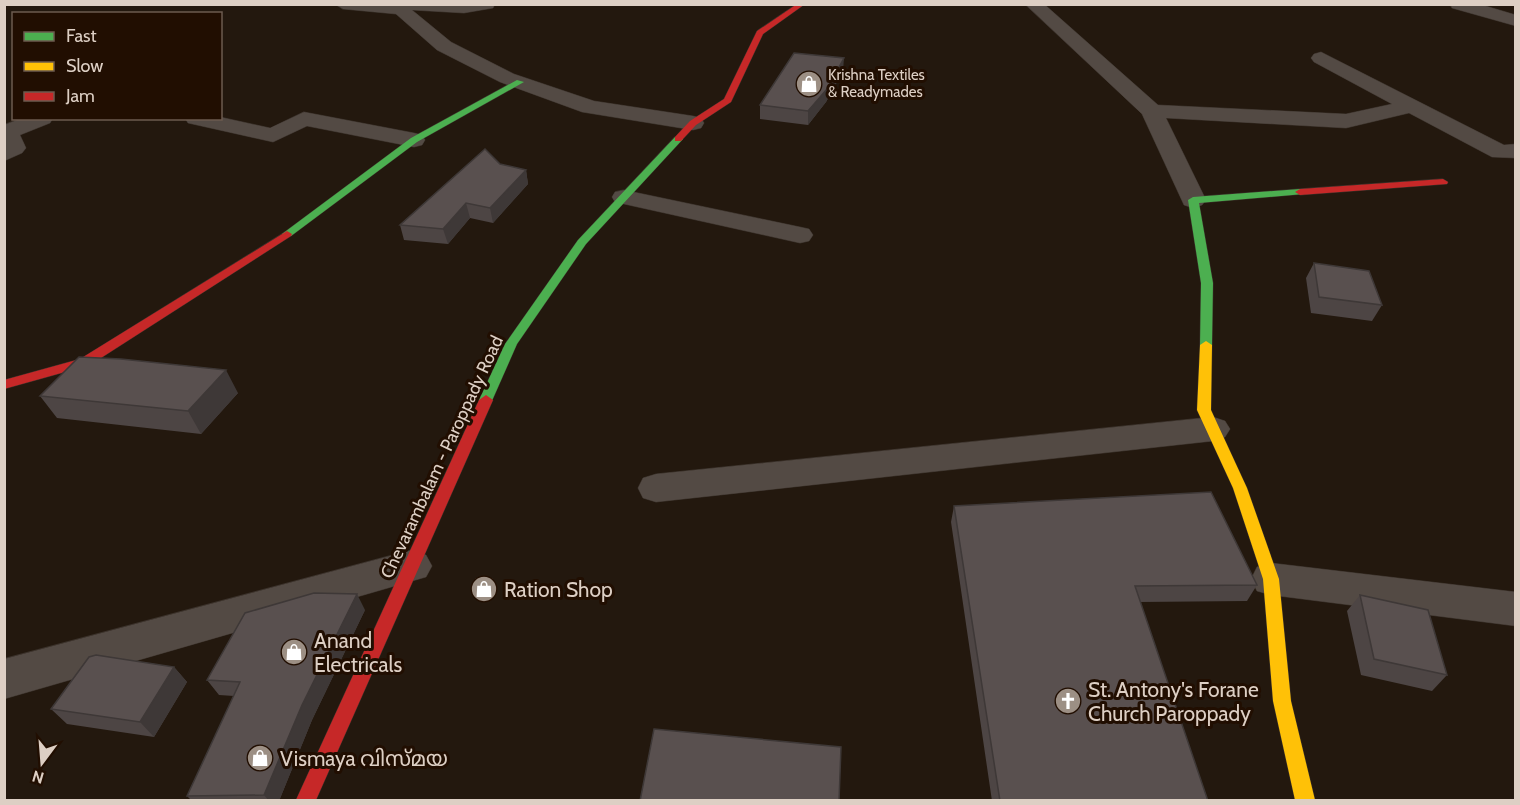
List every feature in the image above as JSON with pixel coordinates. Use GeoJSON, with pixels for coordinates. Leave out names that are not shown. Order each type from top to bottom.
{"type":"FeatureCollection","features":[{"type":"Feature","properties":{"kind":"street"},"geometry":{"type":"LineString","coordinates":[[344,4],[464,8],[487,4]]}},
{"type":"Feature","properties":{"kind":"street","name":"Chevarambalam - Paroppady Road"},"geometry":{"type":"LineString","coordinates":[[306,801],[511,344],[582,242],[693,123],[728,100],[760,33],[802,4]]}},
{"type":"Feature","properties":{"kind":"street"},"geometry":{"type":"LineString","coordinates":[[1033,4],[1152,111],[1193,200],[1208,283],[1204,410],[1240,488],[1271,579],[1282,701],[1305,801]]}},
{"type":"Feature","properties":{"kind":"street"},"geometry":{"type":"LineString","coordinates":[[1458,4],[1515,21]]}},
{"type":"Feature","properties":{"kind":"street"},"geometry":{"type":"LineString","coordinates":[[404,6],[444,46],[520,82],[590,107],[693,123]]}},
{"type":"Feature","properties":{"kind":"street"},"geometry":{"type":"LineString","coordinates":[[1321,58],[1500,152],[1515,151]]}},
{"type":"Feature","properties":{"kind":"street"},"geometry":{"type":"LineString","coordinates":[[4,385],[85,362],[268,248],[414,140],[520,82]]}},
{"type":"Feature","properties":{"kind":"street"},"geometry":{"type":"LineString","coordinates":[[1152,111],[1346,121],[1410,106]]}},
{"type":"Feature","properties":{"kind":"street"},"geometry":{"type":"LineString","coordinates":[[205,120],[273,135],[304,119],[414,140]]}},
{"type":"Feature","properties":{"kind":"street"},"geometry":{"type":"LineString","coordinates":[[4,154],[14,148],[8,132],[37,120]]}},
{"type":"Feature","properties":{"kind":"street"},"geometry":{"type":"LineString","coordinates":[[1193,200],[1443,182]]}},
{"type":"Feature","properties":{"kind":"street"},"geometry":{"type":"LineString","coordinates":[[624,197],[800,235]]}},
{"type":"Feature","properties":{"kind":"street"},"geometry":{"type":"LineString","coordinates":[[656,488],[1212,429]]}},
{"type":"Feature","properties":{"kind":"street"},"geometry":{"type":"LineString","coordinates":[[4,679],[412,566]]}},
{"type":"Feature","properties":{"kind":"street"},"geometry":{"type":"LineString","coordinates":[[1271,579],[1515,609]]}},
{"type":"Feature","properties":{"kind":"building","name":"Krishna Textiles & Readymades"},"geometry":{"type":"Polygon","coordinates":[[[794,53],[844,58],[827,89],[808,111],[760,105],[794,53]]]}},
{"type":"Feature","properties":{"kind":"building"},"geometry":{"type":"Polygon","coordinates":[[[485,149],[500,164],[526,170],[490,208],[466,203],[443,229],[400,225],[485,149]]]}},
{"type":"Feature","properties":{"kind":"building"},"geometry":{"type":"Polygon","coordinates":[[[1314,263],[1369,271],[1382,305],[1319,297],[1314,263]]]}},
{"type":"Feature","properties":{"kind":"building"},"geometry":{"type":"Polygon","coordinates":[[[79,357],[226,370],[188,411],[40,396],[79,357]]]}},
{"type":"Feature","properties":{"kind":"building","name":"St. Antony's Forane Church Paroppady"},"geometry":{"type":"Polygon","coordinates":[[[1211,492],[1257,585],[1135,586],[1208,801],[1000,801],[954,506],[1211,492]]]}},
{"type":"Feature","properties":{"kind":"building"},"geometry":{"type":"Polygon","coordinates":[[[314,593],[357,594],[302,705],[264,795],[187,796],[240,682],[207,680],[245,613],[314,593]]]}},
{"type":"Feature","properties":{"kind":"building"},"geometry":{"type":"Polygon","coordinates":[[[1360,595],[1428,610],[1447,675],[1374,659],[1360,595]]]}},
{"type":"Feature","properties":{"kind":"building"},"geometry":{"type":"Polygon","coordinates":[[[96,655],[174,667],[140,722],[51,709],[89,657],[96,655]]]}},
{"type":"Feature","properties":{"kind":"building"},"geometry":{"type":"Polygon","coordinates":[[[654,729],[841,747],[839,801],[640,801],[654,729]]]}},
{"type":"Feature","properties":{"kind":"traffic: fast"},"geometry":{"type":"LineString","coordinates":[[287,234],[414,140],[520,82]]}},
{"type":"Feature","properties":{"kind":"traffic: fast"},"geometry":{"type":"LineString","coordinates":[[486,400],[511,344],[582,242],[678,139]]}},
{"type":"Feature","properties":{"kind":"traffic: fast"},"geometry":{"type":"LineString","coordinates":[[1206,345],[1207,283],[1193,200],[1300,192]]}},
{"type":"Feature","properties":{"kind":"traffic: slow"},"geometry":{"type":"LineString","coordinates":[[1206,345],[1204,410],[1240,488],[1271,579],[1282,701],[1305,800]]}},
{"type":"Feature","properties":{"kind":"traffic: jam"},"geometry":{"type":"LineString","coordinates":[[678,139],[693,123],[728,100],[760,33],[802,4]]}},
{"type":"Feature","properties":{"kind":"traffic: jam"},"geometry":{"type":"LineString","coordinates":[[1300,192],[1443,182]]}},
{"type":"Feature","properties":{"kind":"traffic: jam"},"geometry":{"type":"LineString","coordinates":[[4,385],[85,362],[287,234]]}},
{"type":"Feature","properties":{"kind":"traffic: jam"},"geometry":{"type":"LineString","coordinates":[[306,800],[486,400]]}},
{"type":"Feature","properties":{"kind":"place","name":"Krishna Textiles & Readymades"},"geometry":{"type":"Point","coordinates":[809,84]}},
{"type":"Feature","properties":{"kind":"place","name":"Ration Shop"},"geometry":{"type":"Point","coordinates":[484,589]}},
{"type":"Feature","properties":{"kind":"place","name":"Anand Electricals"},"geometry":{"type":"Point","coordinates":[294,652]}},
{"type":"Feature","properties":{"kind":"place","name":"St. Antony's Forane Church Paroppady"},"geometry":{"type":"Point","coordinates":[1068,701]}},
{"type":"Feature","properties":{"kind":"place","name":"Vismaya വിസ്മയ"},"geometry":{"type":"Point","coordinates":[260,758]}}]}
